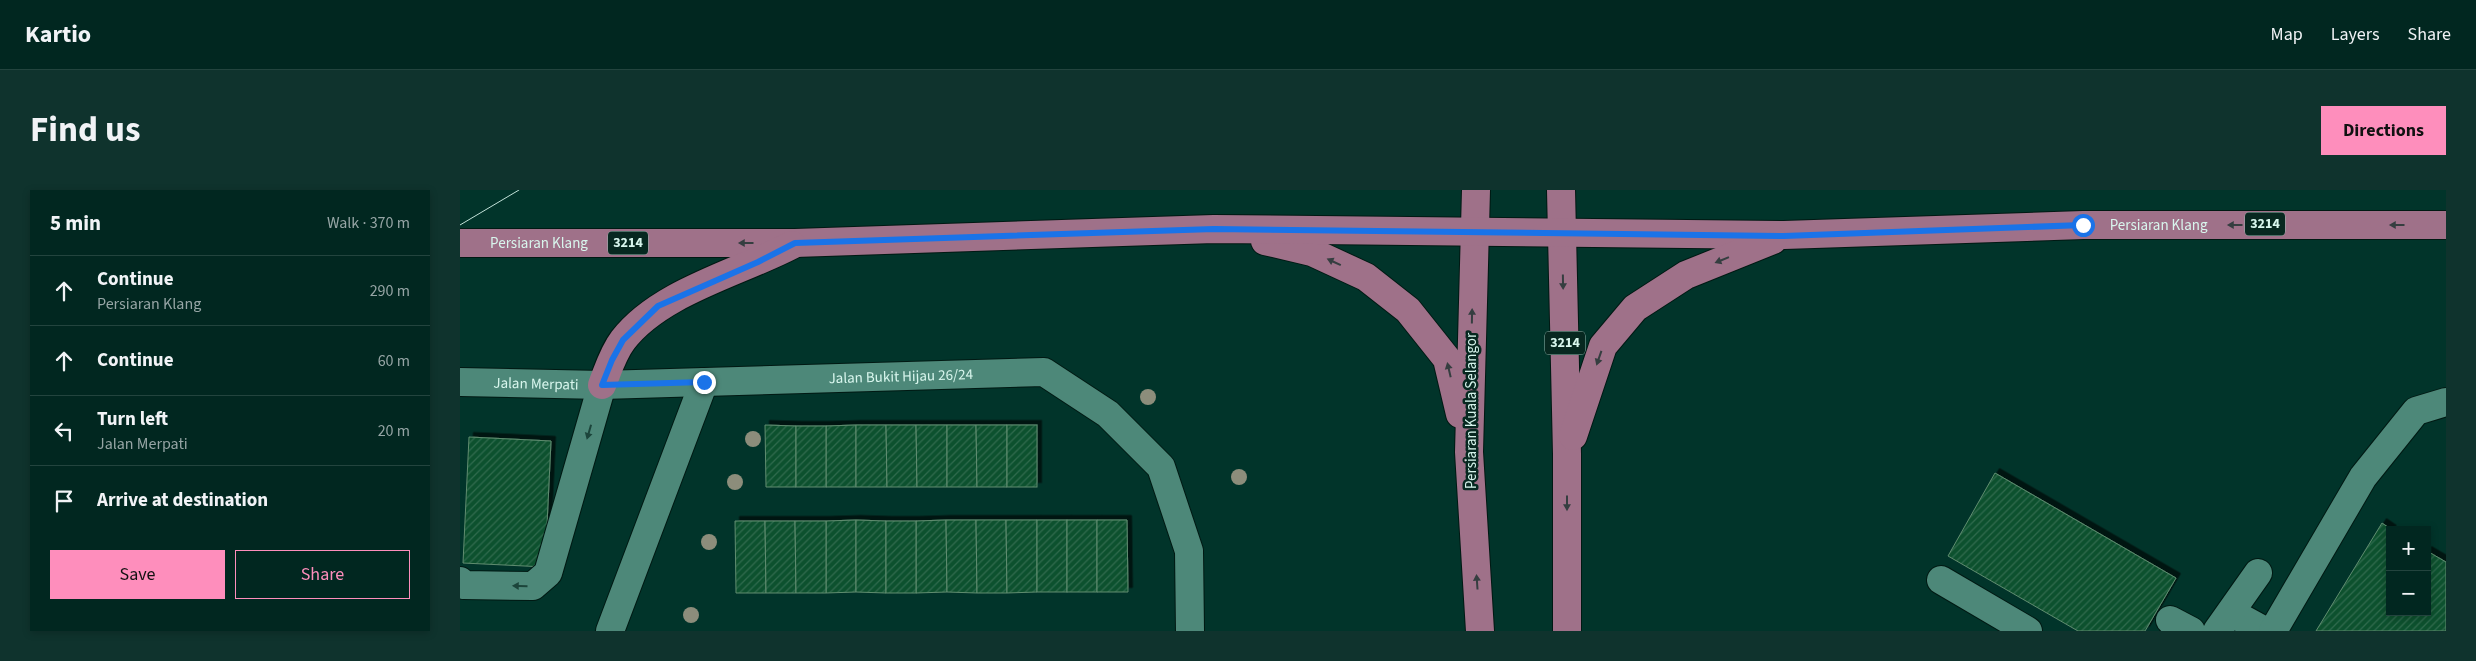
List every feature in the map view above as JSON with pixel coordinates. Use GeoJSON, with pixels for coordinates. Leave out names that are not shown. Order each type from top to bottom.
{"type":"FeatureCollection","features":[{"type":"Feature","properties":{"kind":"main road","name":"Persiaran Kuala Selangor"},"geometry":{"type":"LineString","coordinates":[[1476,190],[1468,452],[1480,631]]}},
{"type":"Feature","properties":{"kind":"main road","name":"3214"},"geometry":{"type":"LineString","coordinates":[[1562,190],[1567,454],[1567,631]]}},
{"type":"Feature","properties":{"kind":"main road","name":"Persiaran Klang"},"geometry":{"type":"LineString","coordinates":[[460,243],[795,243],[1214,229],[1784,236],[2083,225],[2446,225]]}},
{"type":"Feature","properties":{"kind":"main road"},"geometry":{"type":"LineString","coordinates":[[1214,229],[1312,252],[1366,277],[1408,310],[1446,359],[1468,452]]}},
{"type":"Feature","properties":{"kind":"main road"},"geometry":{"type":"LineString","coordinates":[[1567,454],[1603,346],[1635,308],[1686,275],[1784,236]]}},
{"type":"Feature","properties":{"kind":"main road"},"geometry":{"type":"LineString","coordinates":[[602,385],[612,360],[623,340],[658,306],[758,262],[795,243]]}},
{"type":"Feature","properties":{"kind":"street","name":"Jalan Bukit Hijau 26/24"},"geometry":{"type":"LineString","coordinates":[[704,382],[1044,372],[1108,414],[1161,467],[1189,551],[1190,631]]}},
{"type":"Feature","properties":{"kind":"street","name":"Jalan Merpati"},"geometry":{"type":"LineString","coordinates":[[460,382],[602,385],[704,382]]}},
{"type":"Feature","properties":{"kind":"street"},"geometry":{"type":"LineString","coordinates":[[610,631],[704,382]]}},
{"type":"Feature","properties":{"kind":"street"},"geometry":{"type":"LineString","coordinates":[[460,581],[464,585],[532,586],[548,573],[602,385]]}},
{"type":"Feature","properties":{"kind":"street"},"geometry":{"type":"LineString","coordinates":[[2273,631],[2363,477],[2416,412],[2446,402]]}},
{"type":"Feature","properties":{"kind":"street"},"geometry":{"type":"LineString","coordinates":[[2258,573],[2224,622],[2265,631]]}},
{"type":"Feature","properties":{"kind":"street"},"geometry":{"type":"LineString","coordinates":[[1941,580],[2028,631]]}},
{"type":"Feature","properties":{"kind":"building"},"geometry":{"type":"Polygon","coordinates":[[[765,425],[796,426],[796,487],[766,487],[765,425]]]}},
{"type":"Feature","properties":{"kind":"building"},"geometry":{"type":"Polygon","coordinates":[[[856,425],[856,487],[826,487],[826,426],[856,425]]]}},
{"type":"Feature","properties":{"kind":"building"},"geometry":{"type":"Polygon","coordinates":[[[856,425],[886,425],[887,487],[856,487],[856,425]]]}},
{"type":"Feature","properties":{"kind":"building"},"geometry":{"type":"Polygon","coordinates":[[[886,425],[916,425],[917,487],[887,487],[886,425]]]}},
{"type":"Feature","properties":{"kind":"building"},"geometry":{"type":"Polygon","coordinates":[[[916,425],[947,425],[947,487],[917,487],[916,425]]]}},
{"type":"Feature","properties":{"kind":"building"},"geometry":{"type":"Polygon","coordinates":[[[947,425],[976,425],[977,487],[947,487],[947,425]]]}},
{"type":"Feature","properties":{"kind":"building"},"geometry":{"type":"Polygon","coordinates":[[[976,425],[1007,425],[1007,487],[977,487],[976,425]]]}},
{"type":"Feature","properties":{"kind":"building"},"geometry":{"type":"Polygon","coordinates":[[[1007,425],[1037,425],[1037,487],[1007,487],[1007,425]]]}},
{"type":"Feature","properties":{"kind":"building"},"geometry":{"type":"Polygon","coordinates":[[[796,426],[826,426],[826,487],[796,487],[796,426]]]}},
{"type":"Feature","properties":{"kind":"building"},"geometry":{"type":"Polygon","coordinates":[[[469,437],[551,441],[545,567],[463,563],[469,437]]]}},
{"type":"Feature","properties":{"kind":"building"},"geometry":{"type":"Polygon","coordinates":[[[1995,473],[2176,578],[2145,631],[2078,631],[1948,556],[1995,473]]]}},
{"type":"Feature","properties":{"kind":"building"},"geometry":{"type":"Polygon","coordinates":[[[856,520],[856,592],[826,593],[826,521],[856,520]]]}},
{"type":"Feature","properties":{"kind":"building"},"geometry":{"type":"Polygon","coordinates":[[[856,520],[886,521],[886,593],[856,592],[856,520]]]}},
{"type":"Feature","properties":{"kind":"building"},"geometry":{"type":"Polygon","coordinates":[[[946,520],[947,592],[916,593],[916,521],[946,520]]]}},
{"type":"Feature","properties":{"kind":"building"},"geometry":{"type":"Polygon","coordinates":[[[946,520],[976,520],[977,593],[947,592],[946,520]]]}},
{"type":"Feature","properties":{"kind":"building"},"geometry":{"type":"Polygon","coordinates":[[[976,520],[1006,520],[1007,593],[977,593],[976,520]]]}},
{"type":"Feature","properties":{"kind":"building"},"geometry":{"type":"Polygon","coordinates":[[[1006,520],[1037,520],[1037,592],[1007,593],[1006,520]]]}},
{"type":"Feature","properties":{"kind":"building"},"geometry":{"type":"Polygon","coordinates":[[[1037,520],[1067,520],[1067,592],[1037,592],[1037,520]]]}},
{"type":"Feature","properties":{"kind":"building"},"geometry":{"type":"Polygon","coordinates":[[[1067,520],[1097,520],[1097,592],[1067,592],[1067,520]]]}},
{"type":"Feature","properties":{"kind":"building"},"geometry":{"type":"Polygon","coordinates":[[[1097,520],[1127,520],[1128,592],[1097,592],[1097,520]]]}},
{"type":"Feature","properties":{"kind":"building"},"geometry":{"type":"Polygon","coordinates":[[[735,521],[765,521],[766,593],[736,593],[735,521]]]}},
{"type":"Feature","properties":{"kind":"building"},"geometry":{"type":"Polygon","coordinates":[[[765,521],[795,521],[796,593],[766,593],[765,521]]]}},
{"type":"Feature","properties":{"kind":"building"},"geometry":{"type":"Polygon","coordinates":[[[795,521],[826,521],[826,593],[796,593],[795,521]]]}},
{"type":"Feature","properties":{"kind":"building"},"geometry":{"type":"Polygon","coordinates":[[[886,521],[916,521],[916,593],[886,593],[886,521]]]}},
{"type":"Feature","properties":{"kind":"building"},"geometry":{"type":"Polygon","coordinates":[[[2382,523],[2386,526],[2386,616],[2431,616],[2431,553],[2446,562],[2446,631],[2316,631],[2382,523]]]}},
{"type":"Feature","properties":{"kind":"tram line"},"geometry":{"type":"LineString","coordinates":[[460,225],[519,190]]}},
{"type":"Feature","properties":{"kind":"route"},"geometry":{"type":"LineString","coordinates":[[704,382],[602,385],[612,360],[623,340],[658,306],[758,262],[795,243],[1214,229],[1784,236],[2083,225]]}}]}
